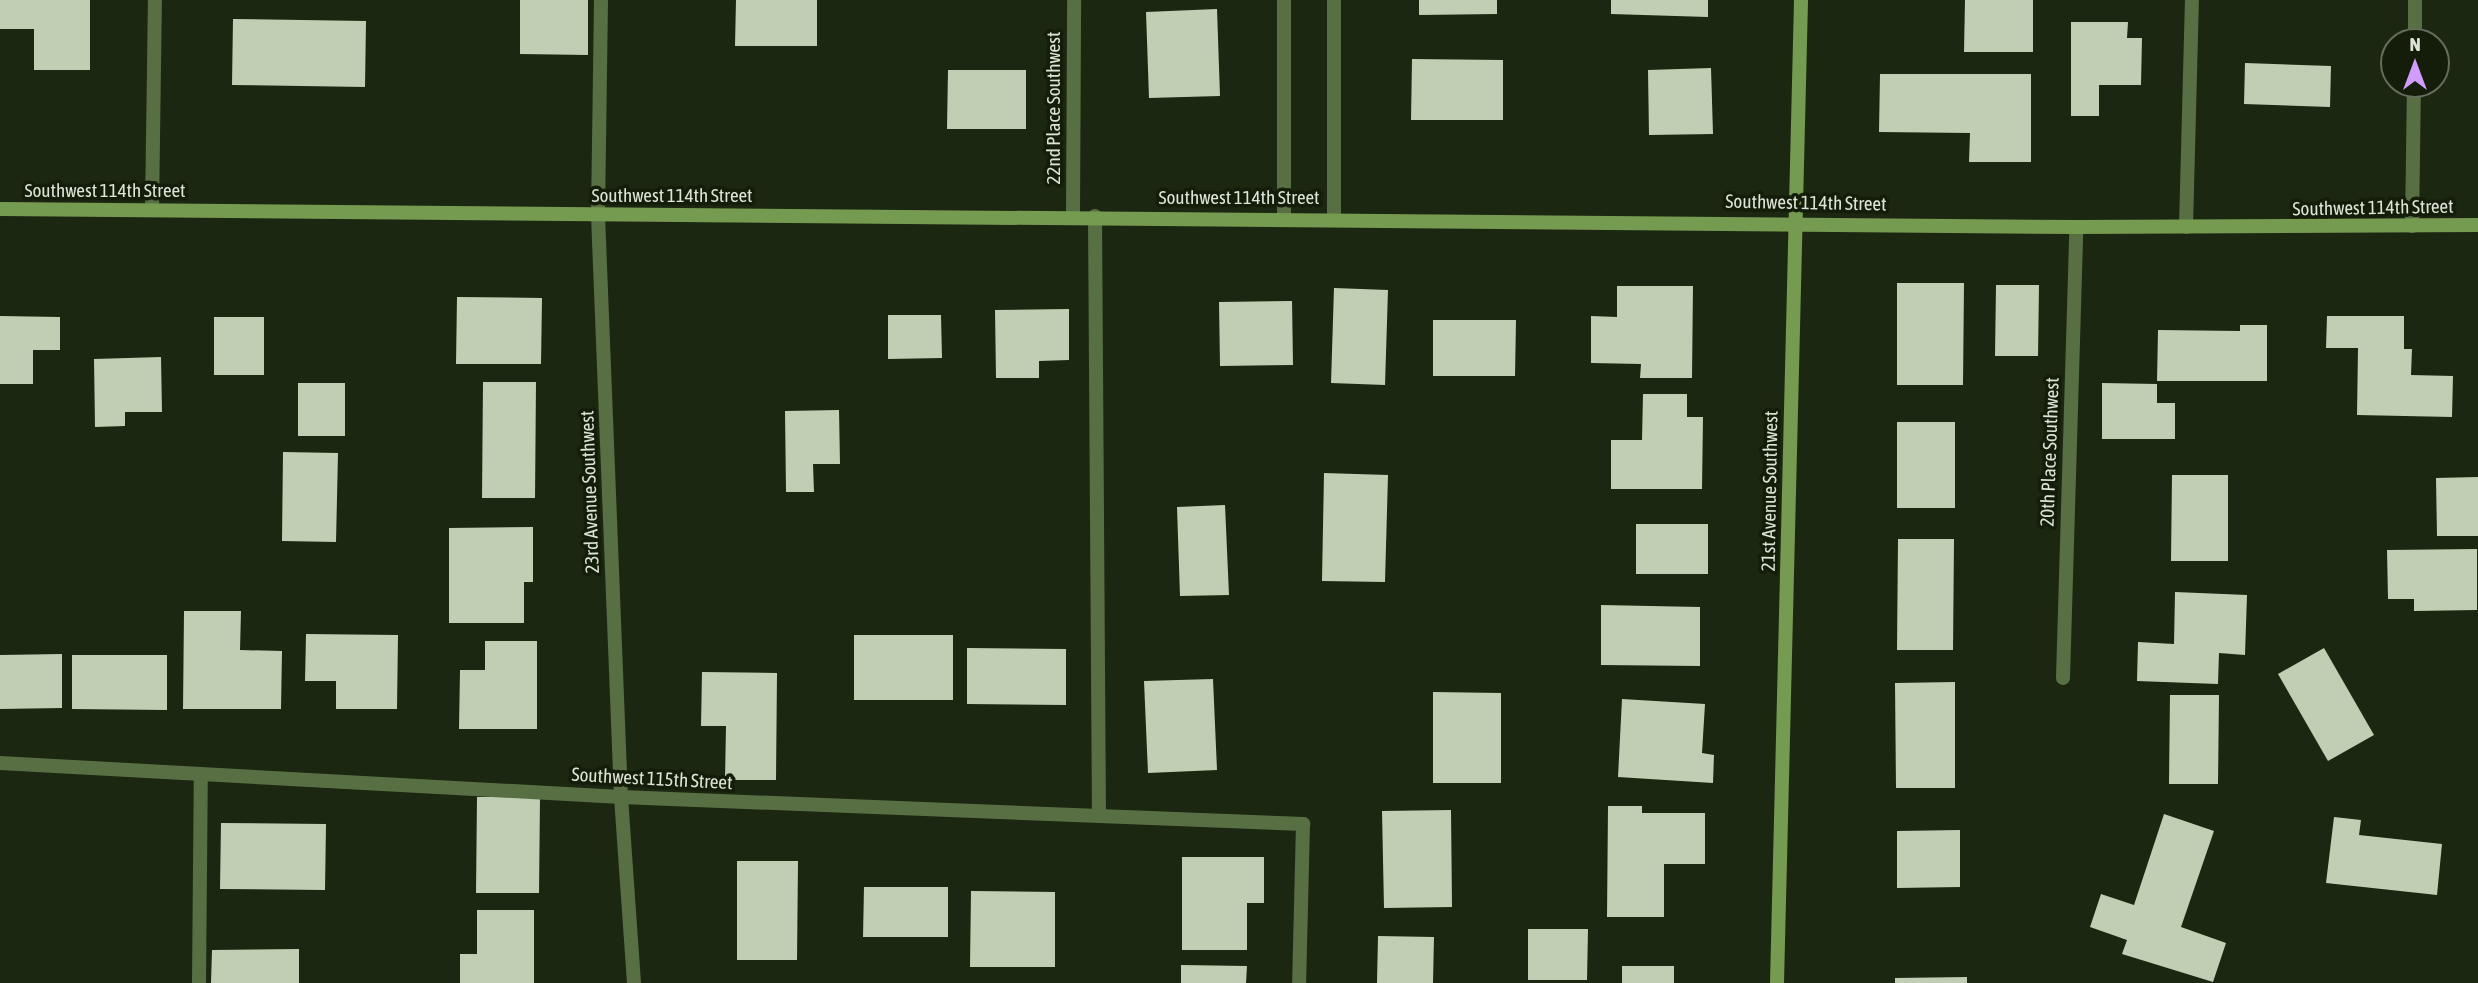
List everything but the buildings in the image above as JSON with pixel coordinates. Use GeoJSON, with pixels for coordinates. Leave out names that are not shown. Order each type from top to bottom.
{"type":"FeatureCollection","features":[{"type":"Feature","properties":{"kind":"street"},"geometry":{"type":"LineString","coordinates":[[152,210],[155,0]]}},
{"type":"Feature","properties":{"kind":"street","name":"23rd Avenue Southwest"},"geometry":{"type":"LineString","coordinates":[[601,0],[598,215],[621,797],[634,983]]}},
{"type":"Feature","properties":{"kind":"street","name":"22nd Place Southwest"},"geometry":{"type":"LineString","coordinates":[[1073,216],[1074,0]]}},
{"type":"Feature","properties":{"kind":"street"},"geometry":{"type":"LineString","coordinates":[[1284,0],[1284,218]]}},
{"type":"Feature","properties":{"kind":"street"},"geometry":{"type":"LineString","coordinates":[[1334,0],[1334,218]]}},
{"type":"Feature","properties":{"kind":"street","name":"21st Avenue Southwest"},"geometry":{"type":"LineString","coordinates":[[1777,983],[1801,0]]}},
{"type":"Feature","properties":{"kind":"street"},"geometry":{"type":"LineString","coordinates":[[2186,227],[2192,0]]}},
{"type":"Feature","properties":{"kind":"street"},"geometry":{"type":"LineString","coordinates":[[2415,0],[2415,28]]}},
{"type":"Feature","properties":{"kind":"street"},"geometry":{"type":"LineString","coordinates":[[2412,226],[2414,98]]}},
{"type":"Feature","properties":{"kind":"street","name":"Southwest 114th Street"},"geometry":{"type":"LineString","coordinates":[[0,209],[1796,222],[2076,227],[2478,225]]}},
{"type":"Feature","properties":{"kind":"street"},"geometry":{"type":"LineString","coordinates":[[1095,216],[1099,816]]}},
{"type":"Feature","properties":{"kind":"street","name":"20th Place Southwest"},"geometry":{"type":"LineString","coordinates":[[2063,678],[2076,227]]}},
{"type":"Feature","properties":{"kind":"street","name":"Southwest 115th Street"},"geometry":{"type":"LineString","coordinates":[[0,763],[621,797],[1303,824],[1299,983]]}},
{"type":"Feature","properties":{"kind":"street"},"geometry":{"type":"LineString","coordinates":[[199,983],[201,774]]}}]}
